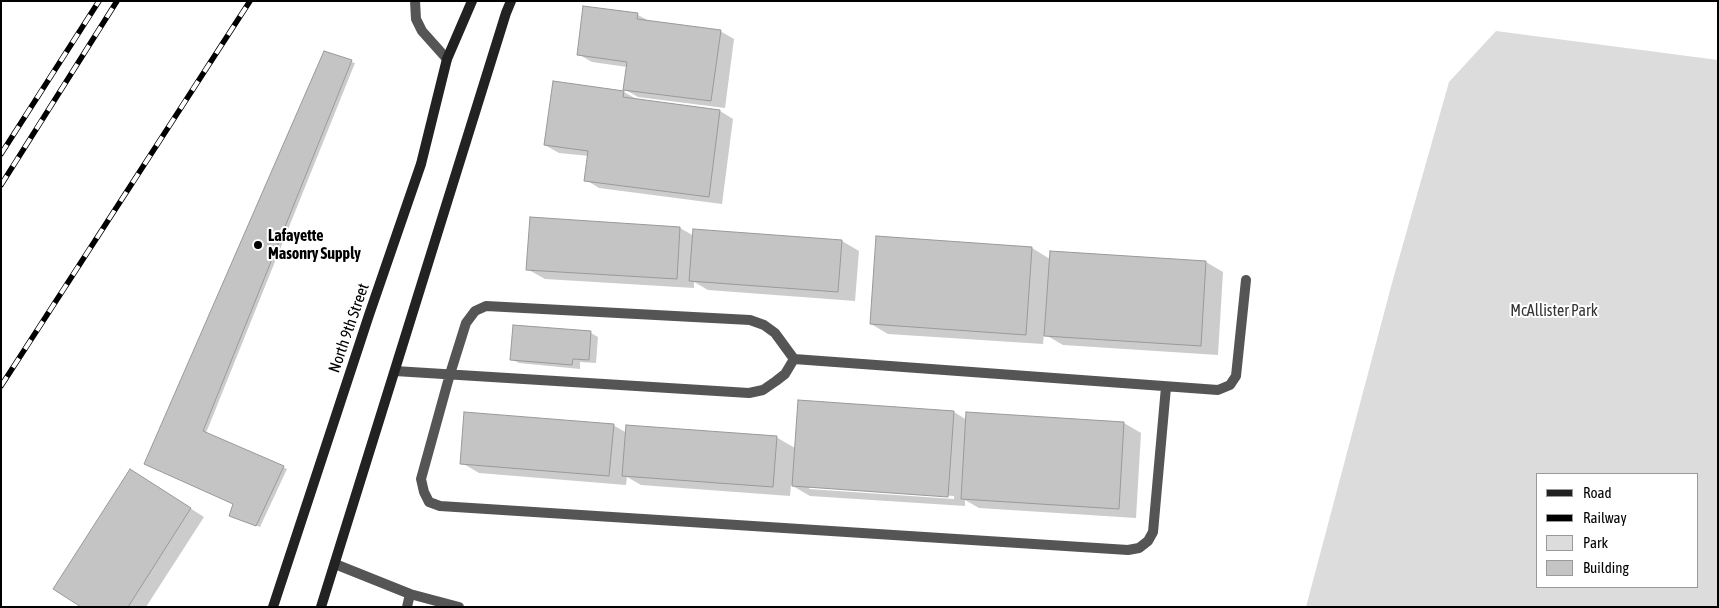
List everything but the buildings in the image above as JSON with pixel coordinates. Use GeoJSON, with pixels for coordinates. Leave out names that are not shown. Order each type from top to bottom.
{"type":"FeatureCollection","features":[{"type":"Feature","properties":{"kind":"main road","name":"North 9th Street"},"geometry":{"type":"LineString","coordinates":[[273,607],[421,164],[447,59],[472,1]]}},
{"type":"Feature","properties":{"kind":"main road"},"geometry":{"type":"LineString","coordinates":[[322,607],[511,1]]}},
{"type":"Feature","properties":{"kind":"street"},"geometry":{"type":"LineString","coordinates":[[414,1],[416,19],[422,31],[447,59]]}},
{"type":"Feature","properties":{"kind":"street"},"geometry":{"type":"LineString","coordinates":[[1166,387],[1153,532],[1148,542],[1139,548],[1128,550],[440,506],[429,502],[421,479],[466,323],[475,311],[486,306],[750,320],[764,325],[775,333],[794,359],[1218,390],[1230,385],[1236,376],[1246,280]]}},
{"type":"Feature","properties":{"kind":"street"},"geometry":{"type":"LineString","coordinates":[[395,371],[749,393],[763,390],[776,382],[785,374],[794,359]]}},
{"type":"Feature","properties":{"kind":"street"},"geometry":{"type":"LineString","coordinates":[[335,564],[410,594],[459,607]]}},
{"type":"Feature","properties":{"kind":"street"},"geometry":{"type":"LineString","coordinates":[[407,607],[410,594]]}},
{"type":"Feature","properties":{"kind":"green space","name":"McAllister Park"},"geometry":{"type":"Polygon","coordinates":[[[1496,31],[1718,60],[1718,607],[1306,607],[1392,283],[1449,82],[1496,31]]]}},
{"type":"Feature","properties":{"kind":"railway"},"geometry":{"type":"LineString","coordinates":[[1,154],[99,1]]}},
{"type":"Feature","properties":{"kind":"railway"},"geometry":{"type":"LineString","coordinates":[[1,185],[117,1]]}},
{"type":"Feature","properties":{"kind":"railway"},"geometry":{"type":"LineString","coordinates":[[1,386],[250,1]]}},
{"type":"Feature","properties":{"kind":"place","name":"Lafayette Masonry Supply"},"geometry":{"type":"Point","coordinates":[258,245]}}]}
